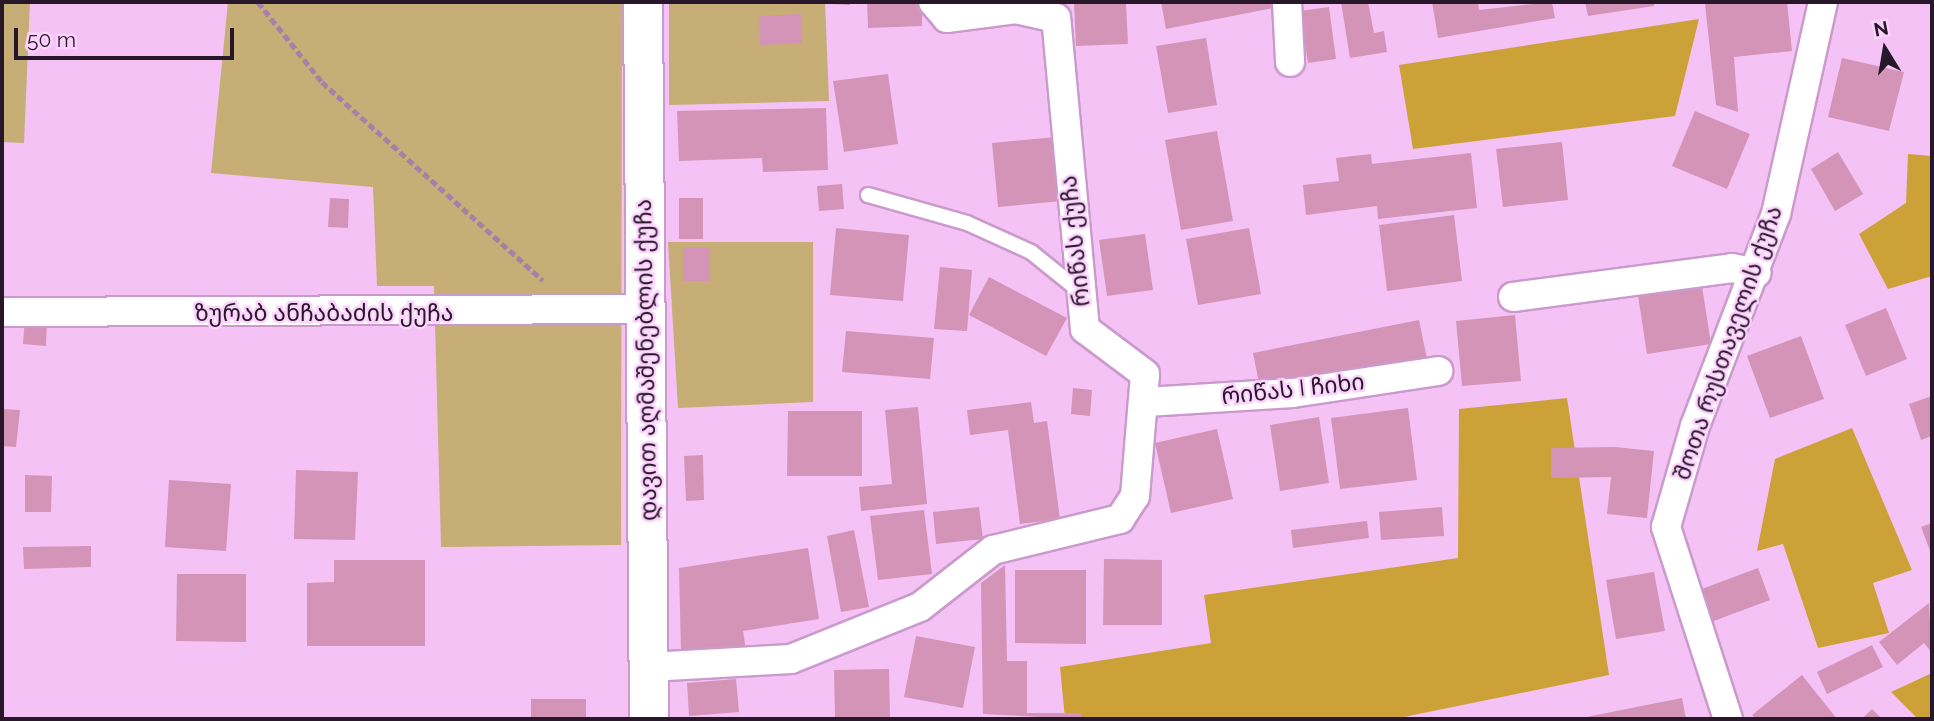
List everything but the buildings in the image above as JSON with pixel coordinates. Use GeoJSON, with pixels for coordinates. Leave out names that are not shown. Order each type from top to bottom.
{"type":"FeatureCollection","features":[{"type":"Feature","properties":{"kind":"street","name":"დავით აღმაშენებლის ქუჩა"},"geometry":{"type":"LineString","coordinates":[[643,2],[649,719]]}},
{"type":"Feature","properties":{"kind":"street","name":"რიწას ქუჩა"},"geometry":{"type":"LineString","coordinates":[[649,667],[791,659],[920,607],[993,550],[1120,519],[1135,496],[1146,402],[1145,374],[1085,329],[1077,289],[1056,18],[1016,9],[947,18],[933,2]]}},
{"type":"Feature","properties":{"kind":"street"},"geometry":{"type":"LineString","coordinates":[[1287,2],[1290,62]]}},
{"type":"Feature","properties":{"kind":"street","name":"შოთა რუსთაველის ქუჩა"},"geometry":{"type":"LineString","coordinates":[[1728,719],[1666,527],[1695,426],[1757,274],[1823,2]]}},
{"type":"Feature","properties":{"kind":"street"},"geometry":{"type":"LineString","coordinates":[[1513,296],[1732,268],[1757,274]]}},
{"type":"Feature","properties":{"kind":"street","name":"ზურაბ ანჩაბაძის ქუჩა"},"geometry":{"type":"LineString","coordinates":[[2,312],[646,309]]}},
{"type":"Feature","properties":{"kind":"street","name":"რიწას I ჩიხი"},"geometry":{"type":"LineString","coordinates":[[1146,402],[1293,393],[1438,371]]}},
{"type":"Feature","properties":{"kind":"lane"},"geometry":{"type":"LineString","coordinates":[[868,195],[968,223],[1031,253],[1077,289]]}},
{"type":"Feature","properties":{"kind":"path"},"geometry":{"type":"LineString","coordinates":[[258,2],[322,82],[575,308]]}},
{"type":"Feature","properties":{"kind":"shaded area"},"geometry":{"type":"Polygon","coordinates":[[[2,2],[30,2],[24,143],[2,142],[2,2]]]}},
{"type":"Feature","properties":{"kind":"shaded area"},"geometry":{"type":"Polygon","coordinates":[[[228,2],[622,2],[621,545],[441,547],[434,286],[377,286],[373,187],[211,173],[228,2]]]}},
{"type":"Feature","properties":{"kind":"shaded area"},"geometry":{"type":"Polygon","coordinates":[[[669,2],[825,2],[829,101],[669,105],[669,2]]]}},
{"type":"Feature","properties":{"kind":"shaded area"},"geometry":{"type":"Polygon","coordinates":[[[1699,19],[1675,116],[1413,149],[1399,65],[1699,19]]]}},
{"type":"Feature","properties":{"kind":"shaded area"},"geometry":{"type":"Polygon","coordinates":[[[1908,154],[1932,156],[1932,276],[1888,289],[1859,234],[1906,203],[1908,154]]]}},
{"type":"Feature","properties":{"kind":"shaded area"},"geometry":{"type":"Polygon","coordinates":[[[668,242],[813,242],[813,402],[678,408],[668,242]]]}},
{"type":"Feature","properties":{"kind":"shaded area"},"geometry":{"type":"Polygon","coordinates":[[[1567,398],[1609,675],[1394,719],[1065,719],[1060,667],[1211,643],[1204,595],[1458,558],[1459,409],[1567,398]]]}},
{"type":"Feature","properties":{"kind":"shaded area"},"geometry":{"type":"Polygon","coordinates":[[[1852,428],[1912,570],[1873,583],[1889,633],[1818,648],[1783,544],[1757,551],[1775,459],[1852,428]]]}},
{"type":"Feature","properties":{"kind":"shaded area"},"geometry":{"type":"Polygon","coordinates":[[[1932,673],[1932,719],[1918,719],[1891,692],[1932,673]]]}}]}
